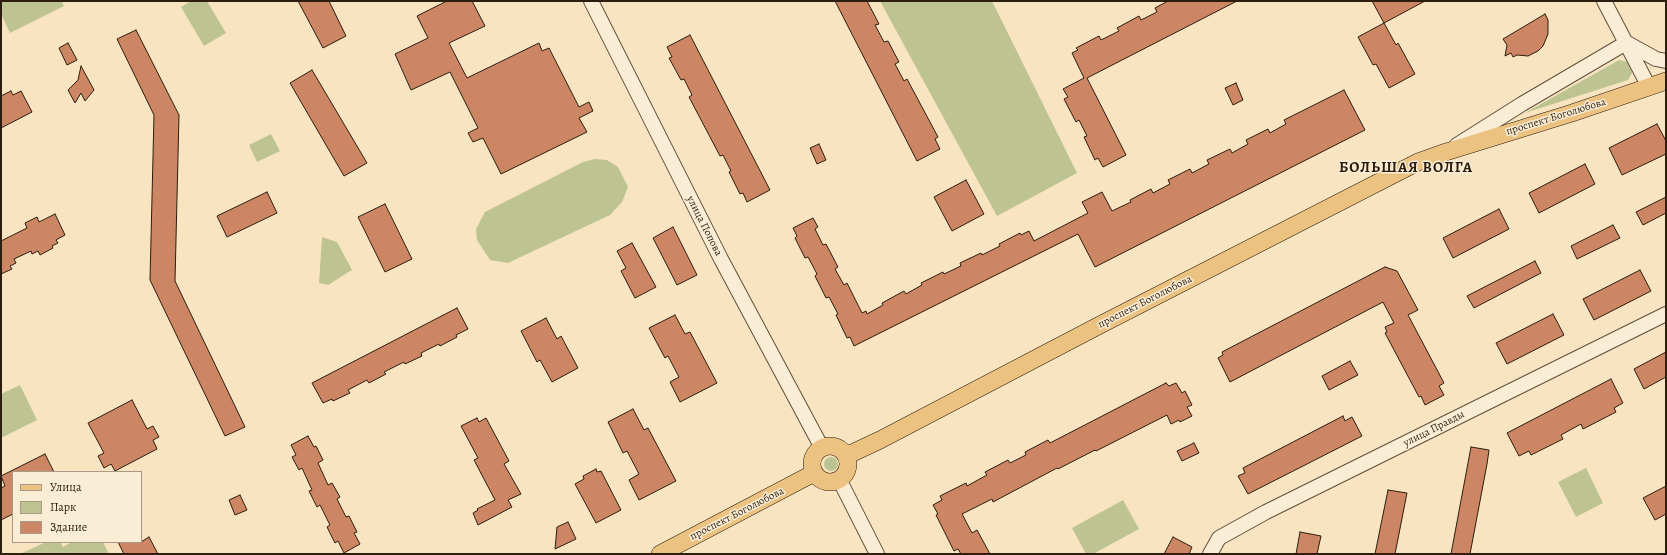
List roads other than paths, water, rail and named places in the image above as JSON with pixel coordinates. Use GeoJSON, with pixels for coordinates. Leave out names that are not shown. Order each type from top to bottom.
{"type":"FeatureCollection","features":[{"type":"Feature","properties":{"kind":"main road","name":"проспект Боголюбова"},"geometry":{"type":"LineString","coordinates":[[846,456],[880,440],[1412,165],[1446,152],[1572,113],[1666,81]]}},
{"type":"Feature","properties":{"kind":"main road"},"geometry":{"type":"LineString","coordinates":[[829,446],[836,447],[842,450],[846,456],[848,462],[847,469],[839,479],[832,482],[825,482],[819,479],[814,473],[812,459],[816,452],[822,448],[829,446]]}},
{"type":"Feature","properties":{"kind":"main road","name":"проспект Боголюбова"},"geometry":{"type":"LineString","coordinates":[[660,554],[814,473]]}},
{"type":"Feature","properties":{"kind":"street","name":"улица Попова"},"geometry":{"type":"LineString","coordinates":[[591,1],[721,259],[822,448]]}},
{"type":"Feature","properties":{"kind":"street"},"geometry":{"type":"LineString","coordinates":[[1604,1],[1649,88]]}},
{"type":"Feature","properties":{"kind":"street"},"geometry":{"type":"LineString","coordinates":[[1626,43],[1656,59],[1666,61]]}},
{"type":"Feature","properties":{"kind":"street","name":"проспект Боголюбова"},"geometry":{"type":"LineString","coordinates":[[1446,152],[1522,104],[1626,43]]}},
{"type":"Feature","properties":{"kind":"street","name":"улица Правды"},"geometry":{"type":"LineString","coordinates":[[1210,554],[1219,538],[1266,512],[1666,314]]}},
{"type":"Feature","properties":{"kind":"street"},"geometry":{"type":"LineString","coordinates":[[839,479],[877,554]]}},
{"type":"Feature","properties":{"kind":"district","name":"БОЛЬШАЯ ВОЛГА"},"geometry":{"type":"Point","coordinates":[1406,168]}}]}
